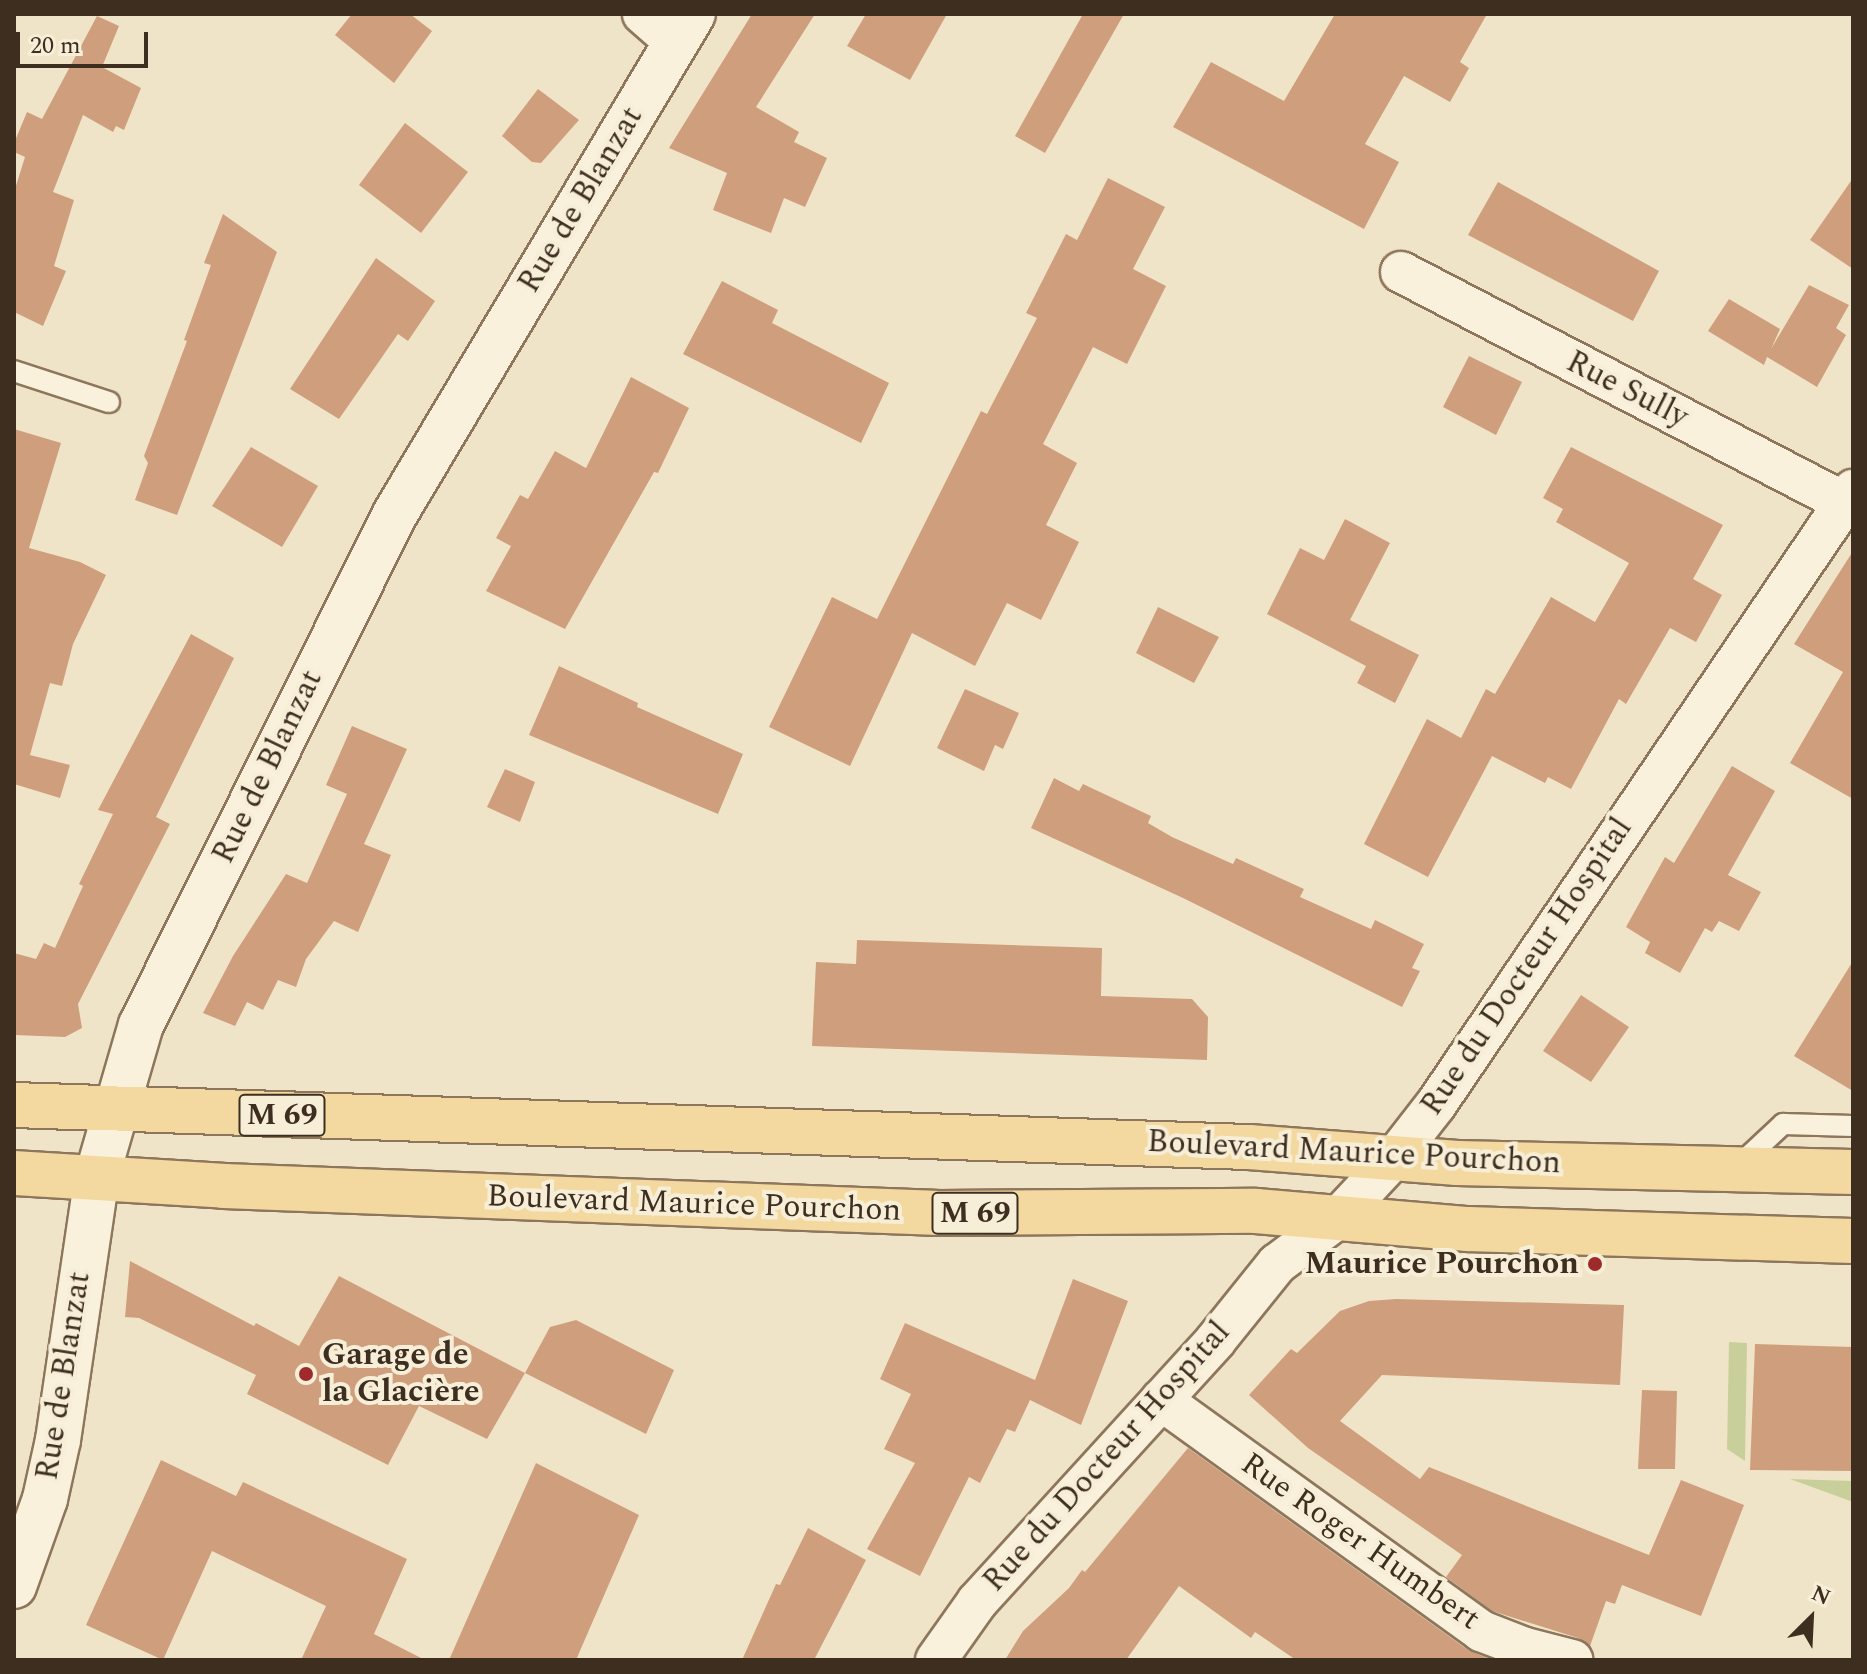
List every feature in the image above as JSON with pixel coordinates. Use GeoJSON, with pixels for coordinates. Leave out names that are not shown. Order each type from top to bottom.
{"type":"FeatureCollection","features":[{"type":"Feature","properties":{"kind":"main road","name":"Boulevard Maurice Pourchon"},"geometry":{"type":"LineString","coordinates":[[14,1105],[510,1119],[1249,1147],[1457,1163],[1853,1172]]}},
{"type":"Feature","properties":{"kind":"main road","name":"Boulevard Maurice Pourchon"},"geometry":{"type":"LineString","coordinates":[[14,1173],[224,1186],[939,1213],[1256,1211],[1468,1229],[1853,1241]]}},
{"type":"Feature","properties":{"kind":"street"},"geometry":{"type":"LineString","coordinates":[[643,14],[684,28]]}},
{"type":"Feature","properties":{"kind":"street","name":"Rue de Blanzat"},"geometry":{"type":"LineString","coordinates":[[14,1586],[45,1499],[58,1440],[97,1176],[141,1025],[370,558],[684,28]]}},
{"type":"Feature","properties":{"kind":"street","name":"Rue Sully"},"geometry":{"type":"LineString","coordinates":[[1401,272],[1851,500]]}},
{"type":"Feature","properties":{"kind":"street","name":"Rue du Docteur Hospital"},"geometry":{"type":"LineString","coordinates":[[936,1660],[977,1602],[1161,1400],[1277,1264],[1337,1219],[1395,1157],[1437,1103],[1851,500]]}},
{"type":"Feature","properties":{"kind":"street","name":"Rue Roger Humbert"},"geometry":{"type":"LineString","coordinates":[[1161,1400],[1481,1631],[1525,1648],[1572,1660]]}},
{"type":"Feature","properties":{"kind":"lane"},"geometry":{"type":"LineString","coordinates":[[14,371],[109,402]]}},
{"type":"Feature","properties":{"kind":"lane"},"geometry":{"type":"LineString","coordinates":[[1734,1169],[1783,1124],[1853,1126]]}},
{"type":"Feature","properties":{"kind":"green space"},"geometry":{"type":"Polygon","coordinates":[[[1729,1342],[1747,1343],[1745,1461],[1727,1449],[1729,1342]]]}},
{"type":"Feature","properties":{"kind":"green space"},"geometry":{"type":"Polygon","coordinates":[[[1790,1479],[1853,1481],[1853,1502],[1790,1479]]]}},
{"type":"Feature","properties":{"kind":"building"},"geometry":{"type":"Polygon","coordinates":[[[352,14],[410,14],[432,31],[394,83],[335,35],[352,14]]]}},
{"type":"Feature","properties":{"kind":"building"},"geometry":{"type":"Polygon","coordinates":[[[752,14],[815,14],[756,107],[799,132],[794,142],[827,158],[805,207],[784,198],[771,233],[713,210],[727,173],[669,148],[752,14]]]}},
{"type":"Feature","properties":{"kind":"building"},"geometry":{"type":"Polygon","coordinates":[[[866,14],[947,14],[910,80],[847,46],[866,14]]]}},
{"type":"Feature","properties":{"kind":"building"},"geometry":{"type":"Polygon","coordinates":[[[1083,14],[1124,14],[1045,153],[1015,136],[1083,14]]]}},
{"type":"Feature","properties":{"kind":"building"},"geometry":{"type":"Polygon","coordinates":[[[1335,14],[1487,14],[1460,62],[1469,68],[1450,102],[1404,76],[1365,144],[1399,162],[1364,229],[1173,127],[1211,62],[1284,101],[1335,14]]]}},
{"type":"Feature","properties":{"kind":"building"},"geometry":{"type":"Polygon","coordinates":[[[97,16],[119,26],[102,67],[141,88],[124,130],[116,126],[113,132],[83,115],[53,192],[74,200],[54,266],[66,271],[43,326],[14,312],[14,192],[25,157],[14,152],[14,143],[27,112],[42,119],[97,16]]]}},
{"type":"Feature","properties":{"kind":"building"},"geometry":{"type":"Polygon","coordinates":[[[538,89],[579,120],[541,163],[532,162],[502,136],[538,89]]]}},
{"type":"Feature","properties":{"kind":"building"},"geometry":{"type":"Polygon","coordinates":[[[405,123],[468,172],[421,233],[359,185],[405,123]]]}},
{"type":"Feature","properties":{"kind":"building"},"geometry":{"type":"Polygon","coordinates":[[[1108,178],[1165,207],[1133,269],[1166,286],[1127,364],[1093,347],[1043,444],[1077,463],[1046,525],[1079,542],[1041,620],[1007,603],[975,666],[912,633],[850,766],[769,727],[832,597],[877,619],[981,411],[987,414],[1037,318],[1026,313],[1066,234],[1077,240],[1108,178]]]}},
{"type":"Feature","properties":{"kind":"building"},"geometry":{"type":"Polygon","coordinates":[[[1853,178],[1853,269],[1810,240],[1853,178]]]}},
{"type":"Feature","properties":{"kind":"building"},"geometry":{"type":"Polygon","coordinates":[[[1498,182],[1659,271],[1633,321],[1468,235],[1498,182]]]}},
{"type":"Feature","properties":{"kind":"building"},"geometry":{"type":"Polygon","coordinates":[[[223,214],[277,252],[177,515],[135,500],[148,463],[144,456],[187,341],[184,340],[211,265],[204,263],[223,214]]]}},
{"type":"Feature","properties":{"kind":"building"},"geometry":{"type":"Polygon","coordinates":[[[376,258],[435,301],[408,341],[398,334],[339,419],[290,389],[376,258]]]}},
{"type":"Feature","properties":{"kind":"building"},"geometry":{"type":"Polygon","coordinates":[[[722,281],[778,310],[772,323],[889,383],[861,443],[683,354],[722,281]]]}},
{"type":"Feature","properties":{"kind":"building"},"geometry":{"type":"Polygon","coordinates":[[[1809,285],[1849,305],[1836,328],[1846,335],[1817,387],[1767,357],[1764,365],[1708,331],[1729,299],[1780,329],[1771,349],[1809,285]]]}},
{"type":"Feature","properties":{"kind":"building"},"geometry":{"type":"Polygon","coordinates":[[[1469,356],[1522,382],[1496,435],[1443,407],[1469,356]]]}},
{"type":"Feature","properties":{"kind":"building"},"geometry":{"type":"Polygon","coordinates":[[[631,377],[689,408],[658,473],[654,472],[565,629],[486,591],[511,546],[496,538],[520,495],[528,499],[555,451],[586,468],[631,377]]]}},
{"type":"Feature","properties":{"kind":"building"},"geometry":{"type":"Polygon","coordinates":[[[14,429],[61,443],[29,548],[80,562],[106,575],[73,644],[62,686],[50,683],[30,755],[70,765],[60,798],[14,784],[14,429]]]}},
{"type":"Feature","properties":{"kind":"building"},"geometry":{"type":"Polygon","coordinates":[[[251,447],[318,486],[282,547],[212,506],[251,447]]]}},
{"type":"Feature","properties":{"kind":"building"},"geometry":{"type":"Polygon","coordinates":[[[1571,447],[1723,525],[1693,579],[1722,595],[1696,642],[1670,628],[1626,704],[1619,699],[1571,789],[1548,777],[1545,783],[1492,756],[1428,877],[1364,844],[1427,719],[1461,738],[1486,689],[1495,694],[1551,597],[1595,622],[1629,563],[1556,522],[1563,509],[1543,498],[1571,447]]]}},
{"type":"Feature","properties":{"kind":"building"},"geometry":{"type":"Polygon","coordinates":[[[1345,519],[1390,543],[1350,620],[1419,655],[1395,703],[1357,683],[1366,666],[1267,614],[1300,548],[1324,560],[1345,519]]]}},
{"type":"Feature","properties":{"kind":"building"},"geometry":{"type":"Polygon","coordinates":[[[1853,551],[1853,799],[1790,763],[1843,672],[1794,644],[1853,551]]]}},
{"type":"Feature","properties":{"kind":"building"},"geometry":{"type":"Polygon","coordinates":[[[1158,607],[1219,637],[1194,683],[1136,653],[1158,607]]]}},
{"type":"Feature","properties":{"kind":"building"},"geometry":{"type":"Polygon","coordinates":[[[191,634],[234,658],[156,817],[170,824],[78,1004],[82,1028],[65,1037],[14,1035],[14,953],[36,959],[44,943],[55,948],[83,886],[79,884],[113,814],[98,810],[191,634]]]}},
{"type":"Feature","properties":{"kind":"building"},"geometry":{"type":"Polygon","coordinates":[[[559,666],[638,703],[637,707],[743,754],[718,814],[529,735],[559,666]]]}},
{"type":"Feature","properties":{"kind":"building"},"geometry":{"type":"Polygon","coordinates":[[[965,689],[1019,713],[1003,749],[995,745],[984,771],[937,748],[965,689]]]}},
{"type":"Feature","properties":{"kind":"building"},"geometry":{"type":"Polygon","coordinates":[[[352,726],[407,749],[364,844],[391,855],[358,932],[334,921],[306,959],[296,987],[278,980],[263,1010],[247,1002],[235,1026],[203,1013],[233,956],[286,874],[307,883],[347,794],[326,785],[352,726]]]}},
{"type":"Feature","properties":{"kind":"building"},"geometry":{"type":"Polygon","coordinates":[[[1732,766],[1775,791],[1728,875],[1761,892],[1739,931],[1719,921],[1712,932],[1705,928],[1680,973],[1645,953],[1650,942],[1626,927],[1665,857],[1674,863],[1732,766]]]}},
{"type":"Feature","properties":{"kind":"building"},"geometry":{"type":"Polygon","coordinates":[[[505,769],[535,782],[520,822],[487,807],[505,769]]]}},
{"type":"Feature","properties":{"kind":"building"},"geometry":{"type":"Polygon","coordinates":[[[1054,778],[1079,791],[1083,784],[1151,816],[1148,823],[1172,837],[1233,864],[1236,858],[1304,889],[1300,897],[1371,929],[1375,920],[1424,944],[1412,968],[1420,971],[1402,1007],[1183,898],[1031,828],[1054,778]]]}},
{"type":"Feature","properties":{"kind":"building"},"geometry":{"type":"Polygon","coordinates":[[[857,940],[1102,948],[1101,996],[1192,999],[1208,1017],[1207,1060],[812,1046],[816,962],[856,964],[857,940]]]}},
{"type":"Feature","properties":{"kind":"building"},"geometry":{"type":"Polygon","coordinates":[[[1853,961],[1853,1091],[1794,1056],[1853,961]]]}},
{"type":"Feature","properties":{"kind":"building"},"geometry":{"type":"Polygon","coordinates":[[[1581,995],[1629,1027],[1591,1082],[1543,1051],[1581,995]]]}},
{"type":"Feature","properties":{"kind":"building"},"geometry":{"type":"Polygon","coordinates":[[[130,1261],[299,1346],[339,1276],[525,1373],[487,1439],[419,1406],[388,1465],[247,1394],[256,1375],[139,1318],[125,1317],[130,1261]]]}},
{"type":"Feature","properties":{"kind":"building"},"geometry":{"type":"Polygon","coordinates":[[[1073,1279],[1128,1301],[1081,1425],[1030,1400],[1015,1432],[1007,1429],[980,1483],[969,1477],[920,1576],[867,1549],[915,1463],[884,1449],[911,1394],[880,1379],[905,1323],[1035,1380],[1073,1279]]]}},
{"type":"Feature","properties":{"kind":"building"},"geometry":{"type":"Polygon","coordinates":[[[1396,1299],[1624,1305],[1620,1385],[1382,1375],[1340,1421],[1420,1479],[1429,1467],[1649,1555],[1681,1480],[1744,1505],[1701,1616],[1622,1585],[1615,1604],[1606,1601],[1590,1646],[1578,1638],[1492,1611],[1446,1577],[1462,1555],[1308,1448],[1249,1395],[1291,1349],[1297,1353],[1340,1311],[1369,1301],[1396,1299]]]}},
{"type":"Feature","properties":{"kind":"building"},"geometry":{"type":"Polygon","coordinates":[[[576,1320],[674,1370],[646,1434],[525,1373],[550,1327],[576,1320]]]}},
{"type":"Feature","properties":{"kind":"building"},"geometry":{"type":"Polygon","coordinates":[[[1755,1344],[1853,1347],[1853,1471],[1750,1470],[1755,1344]]]}},
{"type":"Feature","properties":{"kind":"building"},"geometry":{"type":"Polygon","coordinates":[[[1642,1390],[1677,1391],[1675,1469],[1638,1469],[1642,1390]]]}},
{"type":"Feature","properties":{"kind":"building"},"geometry":{"type":"Polygon","coordinates":[[[1188,1448],[1468,1650],[1492,1660],[1296,1660],[1255,1632],[1251,1638],[1179,1586],[1126,1660],[1005,1660],[1023,1631],[1069,1588],[1082,1570],[1085,1572],[1188,1448]]]}},
{"type":"Feature","properties":{"kind":"building"},"geometry":{"type":"Polygon","coordinates":[[[161,1460],[236,1496],[243,1482],[407,1559],[374,1634],[425,1660],[301,1660],[326,1606],[212,1551],[163,1660],[86,1625],[161,1460]]]}},
{"type":"Feature","properties":{"kind":"building"},"geometry":{"type":"Polygon","coordinates":[[[536,1463],[639,1515],[576,1660],[449,1660],[536,1463]]]}},
{"type":"Feature","properties":{"kind":"building"},"geometry":{"type":"Polygon","coordinates":[[[808,1528],[866,1560],[814,1660],[742,1660],[776,1584],[780,1585],[808,1528]]]}},
{"type":"Feature","properties":{"kind":"place","name":"Maurice Pourchon"},"geometry":{"type":"Point","coordinates":[1595,1264]}},
{"type":"Feature","properties":{"kind":"place","name":"Garage de la Glacière"},"geometry":{"type":"Point","coordinates":[306,1374]}}]}
